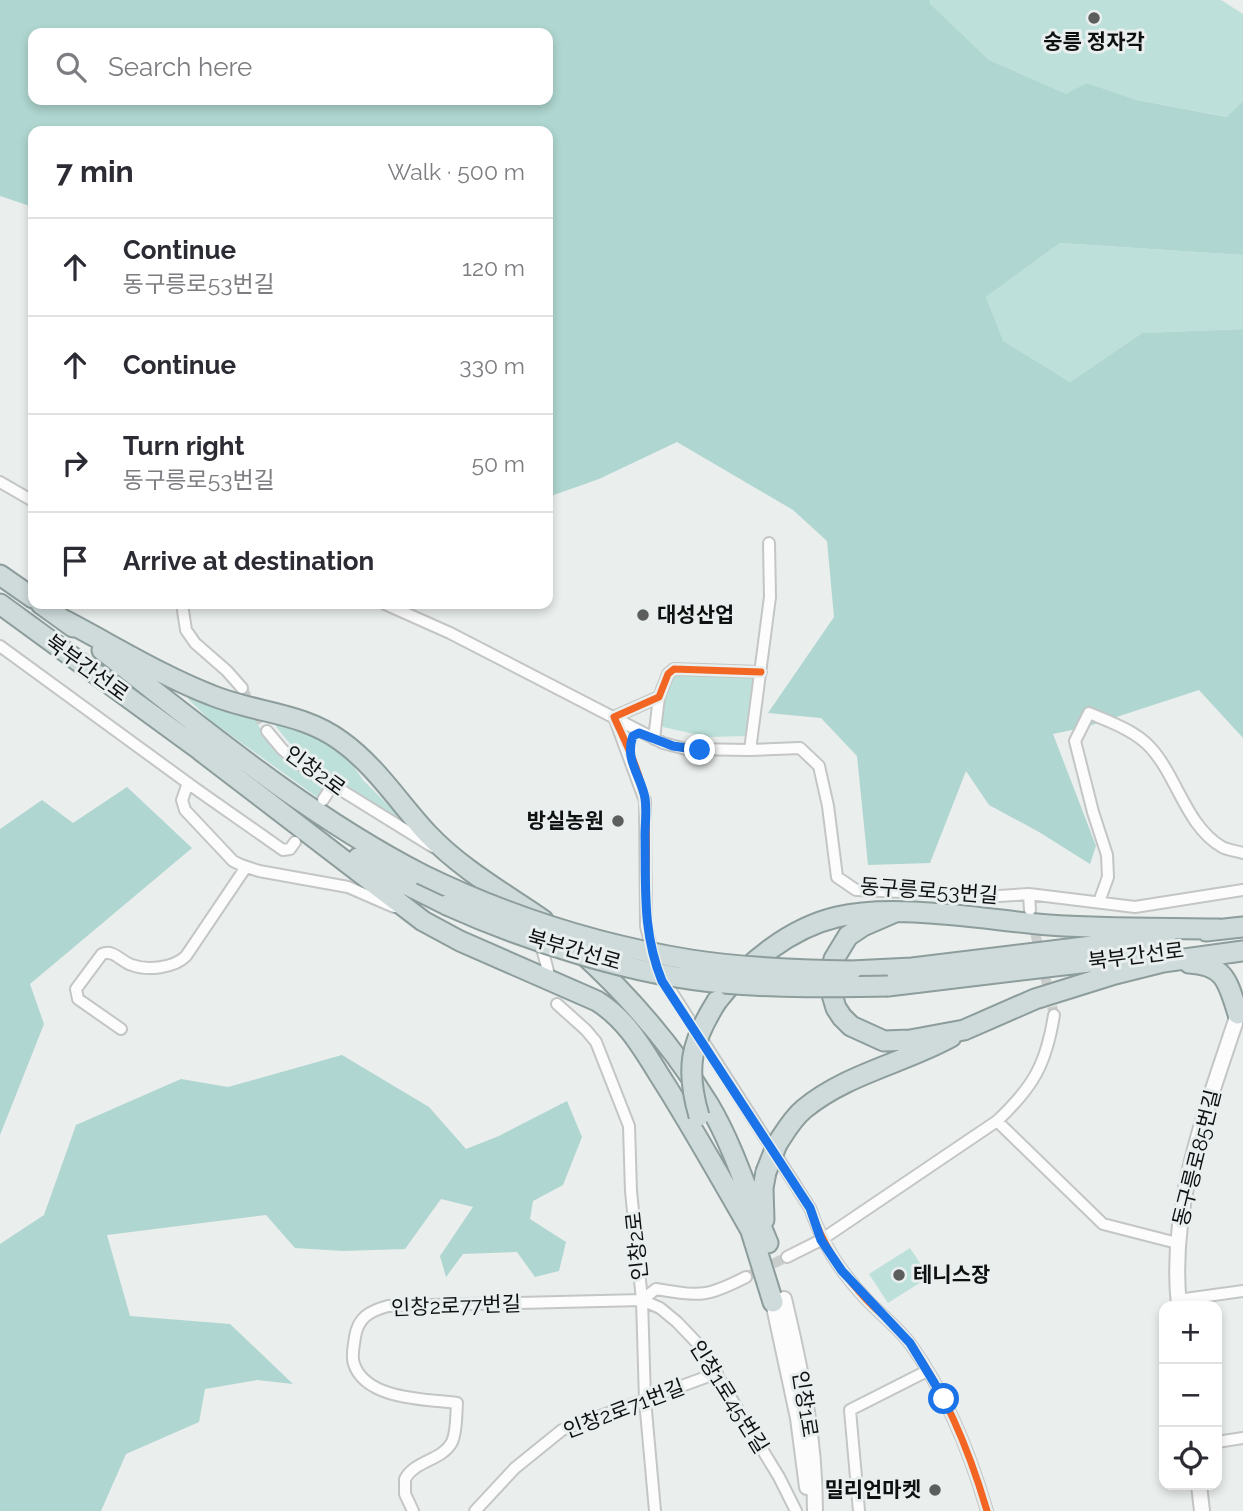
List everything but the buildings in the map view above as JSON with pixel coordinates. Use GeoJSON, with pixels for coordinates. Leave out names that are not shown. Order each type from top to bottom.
{"type":"FeatureCollection","features":[{"type":"Feature","properties":{"kind":"highway"},"geometry":{"type":"LineString","coordinates":[[0,575],[28,595]]}},
{"type":"Feature","properties":{"kind":"highway","name":"북부간선로"},"geometry":{"type":"LineString","coordinates":[[0,604],[201,751],[332,842],[387,876],[446,905],[512,932],[658,973],[721,983],[771,986],[888,986],[1243,943]]}},
{"type":"Feature","properties":{"kind":"highway","name":"북부간선로"},"geometry":{"type":"LineString","coordinates":[[48,609],[243,760],[344,831],[474,900],[592,938],[690,960],[790,970],[851,971],[912,968],[1243,927]]}},
{"type":"Feature","properties":{"kind":"highway"},"geometry":{"type":"LineString","coordinates":[[64,620],[213,696],[312,723],[342,741],[392,789],[428,833],[457,860],[559,932],[616,984],[662,1037],[710,1107],[768,1243]]}},
{"type":"Feature","properties":{"kind":"highway"},"geometry":{"type":"LineString","coordinates":[[201,751],[420,919],[610,1009],[640,1043],[691,1125],[750,1229]]}},
{"type":"Feature","properties":{"kind":"highway"},"geometry":{"type":"LineString","coordinates":[[778,1301],[750,1229],[699,1116],[693,1096],[692,1059],[701,1027],[718,1000],[765,953],[800,932],[837,917],[870,912],[1072,927],[1218,929]]}},
{"type":"Feature","properties":{"kind":"highway"},"geometry":{"type":"LineString","coordinates":[[893,913],[848,936],[838,951],[828,981],[836,1008],[851,1026],[884,1041],[895,1042],[964,1030]]}},
{"type":"Feature","properties":{"kind":"highway"},"geometry":{"type":"LineString","coordinates":[[778,1301],[763,1207],[763,1188],[777,1144],[804,1109],[844,1084],[925,1051],[964,1030],[1035,999],[1163,962],[1243,951]]}},
{"type":"Feature","properties":{"kind":"highway"},"geometry":{"type":"LineString","coordinates":[[1163,962],[1200,964],[1219,970],[1241,1006]]}},
{"type":"Feature","properties":{"kind":"street"},"geometry":{"type":"LineString","coordinates":[[0,482],[28,498]]}},
{"type":"Feature","properties":{"kind":"street"},"geometry":{"type":"LineString","coordinates":[[750,750],[770,597],[769,543]]}},
{"type":"Feature","properties":{"kind":"street"},"geometry":{"type":"LineString","coordinates":[[186,609],[186,630],[195,643],[242,688]]}},
{"type":"Feature","properties":{"kind":"street","name":"동구릉로53번길"},"geometry":{"type":"LineString","coordinates":[[396,609],[450,633],[650,737],[686,749],[800,748],[819,765],[828,806],[837,877],[856,890],[999,897],[1029,894],[1030,910]]}},
{"type":"Feature","properties":{"kind":"street"},"geometry":{"type":"LineString","coordinates":[[0,646],[284,850],[290,849],[295,842]]}},
{"type":"Feature","properties":{"kind":"street"},"geometry":{"type":"LineString","coordinates":[[629,753],[635,734],[650,737],[659,697],[668,674],[674,669],[761,672]]}},
{"type":"Feature","properties":{"kind":"street"},"geometry":{"type":"LineString","coordinates":[[659,697],[614,716],[645,802],[646,926],[662,981],[810,1208],[821,1240],[849,1279],[910,1343],[946,1403],[975,1471],[988,1511]]}},
{"type":"Feature","properties":{"kind":"street"},"geometry":{"type":"LineString","coordinates":[[1099,902],[1108,877],[1107,855],[1074,741],[1089,713],[1130,731],[1148,745],[1165,765],[1200,825],[1223,848],[1243,853]]}},
{"type":"Feature","properties":{"kind":"street","name":"인창2로"},"geometry":{"type":"LineString","coordinates":[[267,731],[290,756],[332,786],[457,860],[469,877],[526,926],[543,952],[548,971]]}},
{"type":"Feature","properties":{"kind":"street"},"geometry":{"type":"LineString","coordinates":[[188,783],[182,800],[185,810],[233,860],[246,867],[284,876],[348,887],[420,919]]}},
{"type":"Feature","properties":{"kind":"street"},"geometry":{"type":"LineString","coordinates":[[323,800],[332,786]]}},
{"type":"Feature","properties":{"kind":"street"},"geometry":{"type":"LineString","coordinates":[[121,1029],[78,999],[75,994],[102,954],[108,951],[131,965],[148,968],[180,962],[246,867]]}},
{"type":"Feature","properties":{"kind":"street"},"geometry":{"type":"LineString","coordinates":[[1029,894],[1135,908],[1243,890]]}},
{"type":"Feature","properties":{"kind":"street","name":"인창2로"},"geometry":{"type":"LineString","coordinates":[[557,1004],[596,1042],[626,1114],[642,1300],[645,1400],[655,1511]]}},
{"type":"Feature","properties":{"kind":"street","name":"동구릉로85번길"},"geometry":{"type":"LineString","coordinates":[[1178,1301],[1176,1267],[1179,1219],[1196,1143],[1241,1006]]}},
{"type":"Feature","properties":{"kind":"street"},"geometry":{"type":"LineString","coordinates":[[787,1257],[821,1240],[997,1121],[1022,1097],[1042,1063],[1054,1015]]}},
{"type":"Feature","properties":{"kind":"street"},"geometry":{"type":"LineString","coordinates":[[997,1121],[1103,1224],[1177,1243]]}},
{"type":"Feature","properties":{"kind":"street"},"geometry":{"type":"LineString","coordinates":[[642,1300],[656,1289],[694,1295],[717,1292],[746,1277]]}},
{"type":"Feature","properties":{"kind":"street"},"geometry":{"type":"LineString","coordinates":[[1189,1301],[1243,1291]]}},
{"type":"Feature","properties":{"kind":"street","name":"인창1로45번길"},"geometry":{"type":"LineString","coordinates":[[642,1300],[660,1308],[689,1334],[717,1373],[779,1477],[796,1511]]}},
{"type":"Feature","properties":{"kind":"street","name":"인창2로77번길"},"geometry":{"type":"LineString","coordinates":[[413,1511],[405,1494],[405,1479],[414,1468],[440,1455],[451,1443],[457,1403],[383,1392],[365,1380],[358,1373],[353,1359],[356,1328],[363,1317],[388,1306],[642,1300]]}},
{"type":"Feature","properties":{"kind":"street","name":"인창1로"},"geometry":{"type":"LineString","coordinates":[[778,1301],[809,1419],[815,1474],[814,1511]]}},
{"type":"Feature","properties":{"kind":"street"},"geometry":{"type":"LineString","coordinates":[[859,1511],[850,1410],[927,1371]]}},
{"type":"Feature","properties":{"kind":"street","name":"인창2로71번길"},"geometry":{"type":"LineString","coordinates":[[475,1511],[515,1468],[555,1434],[717,1373]]}},
{"type":"Feature","properties":{"kind":"street"},"geometry":{"type":"LineString","coordinates":[[1222,1441],[1243,1438]]}},
{"type":"Feature","properties":{"kind":"street"},"geometry":{"type":"LineString","coordinates":[[1200,1490],[1202,1511]]}},
{"type":"Feature","properties":{"kind":"green space"},"geometry":{"type":"Polygon","coordinates":[[[929,0],[1221,0],[1243,14],[1243,101],[1228,117],[1137,100],[1087,83],[1067,95],[989,60],[929,4],[929,0]]]}},
{"type":"Feature","properties":{"kind":"green space"},"geometry":{"type":"Polygon","coordinates":[[[1060,243],[1243,255],[1243,329],[1142,333],[1070,382],[1002,341],[986,297],[1060,243]]]}},
{"type":"Feature","properties":{"kind":"green space"},"geometry":{"type":"Polygon","coordinates":[[[675,674],[757,677],[748,736],[708,737],[663,727],[658,719],[670,678],[675,674]]]}},
{"type":"Feature","properties":{"kind":"green space"},"geometry":{"type":"Polygon","coordinates":[[[189,695],[253,715],[275,747],[327,786],[320,796],[317,797],[211,721],[188,699],[189,695]]]}},
{"type":"Feature","properties":{"kind":"green space"},"geometry":{"type":"Polygon","coordinates":[[[272,720],[282,721],[342,749],[363,780],[409,826],[407,830],[316,767],[299,753],[272,720]]]}},
{"type":"Feature","properties":{"kind":"green space","name":"테니스장"},"geometry":{"type":"Polygon","coordinates":[[[910,1248],[929,1277],[888,1303],[869,1274],[910,1248]]]}},
{"type":"Feature","properties":{"kind":"shaded area"},"geometry":{"type":"Polygon","coordinates":[[[0,0],[929,0],[930,4],[989,60],[1066,94],[1087,83],[1137,100],[1227,117],[1243,101],[1243,255],[1060,243],[986,297],[1003,341],[1070,382],[1142,333],[1243,329],[1243,738],[1199,690],[1086,727],[1053,734],[1096,846],[1090,864],[989,805],[966,771],[930,863],[868,865],[857,756],[821,718],[768,713],[834,617],[827,541],[793,510],[677,442],[599,479],[553,495],[553,126],[28,126],[28,205],[0,196],[0,0]]]}},
{"type":"Feature","properties":{"kind":"shaded area"},"geometry":{"type":"Polygon","coordinates":[[[127,787],[192,848],[30,984],[44,1024],[0,1135],[0,829],[42,800],[73,823],[127,787]]]}},
{"type":"Feature","properties":{"kind":"shaded area"},"geometry":{"type":"Polygon","coordinates":[[[342,1055],[429,1107],[466,1149],[499,1136],[567,1101],[582,1137],[563,1185],[533,1201],[530,1219],[566,1242],[559,1271],[535,1277],[517,1252],[463,1254],[446,1277],[440,1256],[473,1207],[441,1199],[405,1249],[343,1251],[295,1248],[266,1215],[107,1235],[130,1316],[230,1324],[293,1384],[257,1380],[205,1389],[199,1422],[126,1454],[101,1511],[0,1511],[0,1244],[44,1215],[76,1125],[181,1079],[228,1087],[342,1055]]]}},
{"type":"Feature","properties":{"kind":"tunnel"},"geometry":{"type":"LineString","coordinates":[[242,688],[267,731]]}},
{"type":"Feature","properties":{"kind":"tunnel"},"geometry":{"type":"LineString","coordinates":[[1032,919],[1054,1015]]}},
{"type":"Feature","properties":{"kind":"tunnel"},"geometry":{"type":"LineString","coordinates":[[746,1277],[787,1257]]}},
{"type":"Feature","properties":{"kind":"transit line"},"geometry":{"type":"LineString","coordinates":[[761,672],[674,669],[668,674],[659,697],[614,717],[633,759],[644,793],[647,914],[654,958],[662,981],[810,1208],[820,1234],[840,1267],[866,1299],[906,1339],[924,1364],[956,1425],[987,1511]]}},
{"type":"Feature","properties":{"kind":"place","name":"숭릉 정자각"},"geometry":{"type":"Point","coordinates":[1094,18]}},
{"type":"Feature","properties":{"kind":"place","name":"대성산업"},"geometry":{"type":"Point","coordinates":[643,615]}},
{"type":"Feature","properties":{"kind":"place","name":"방실농원"},"geometry":{"type":"Point","coordinates":[618,821]}},
{"type":"Feature","properties":{"kind":"place","name":"테니스장"},"geometry":{"type":"Point","coordinates":[899,1275]}},
{"type":"Feature","properties":{"kind":"place","name":"밀리언마켓"},"geometry":{"type":"Point","coordinates":[935,1490]}},
{"type":"Feature","properties":{"kind":"route"},"geometry":{"type":"LineString","coordinates":[[700,750],[673,746],[639,733],[633,736],[631,743],[629,753],[645,802],[646,926],[654,961],[662,981],[810,1208],[821,1240],[864,1297],[910,1343],[944,1399]]}}]}
